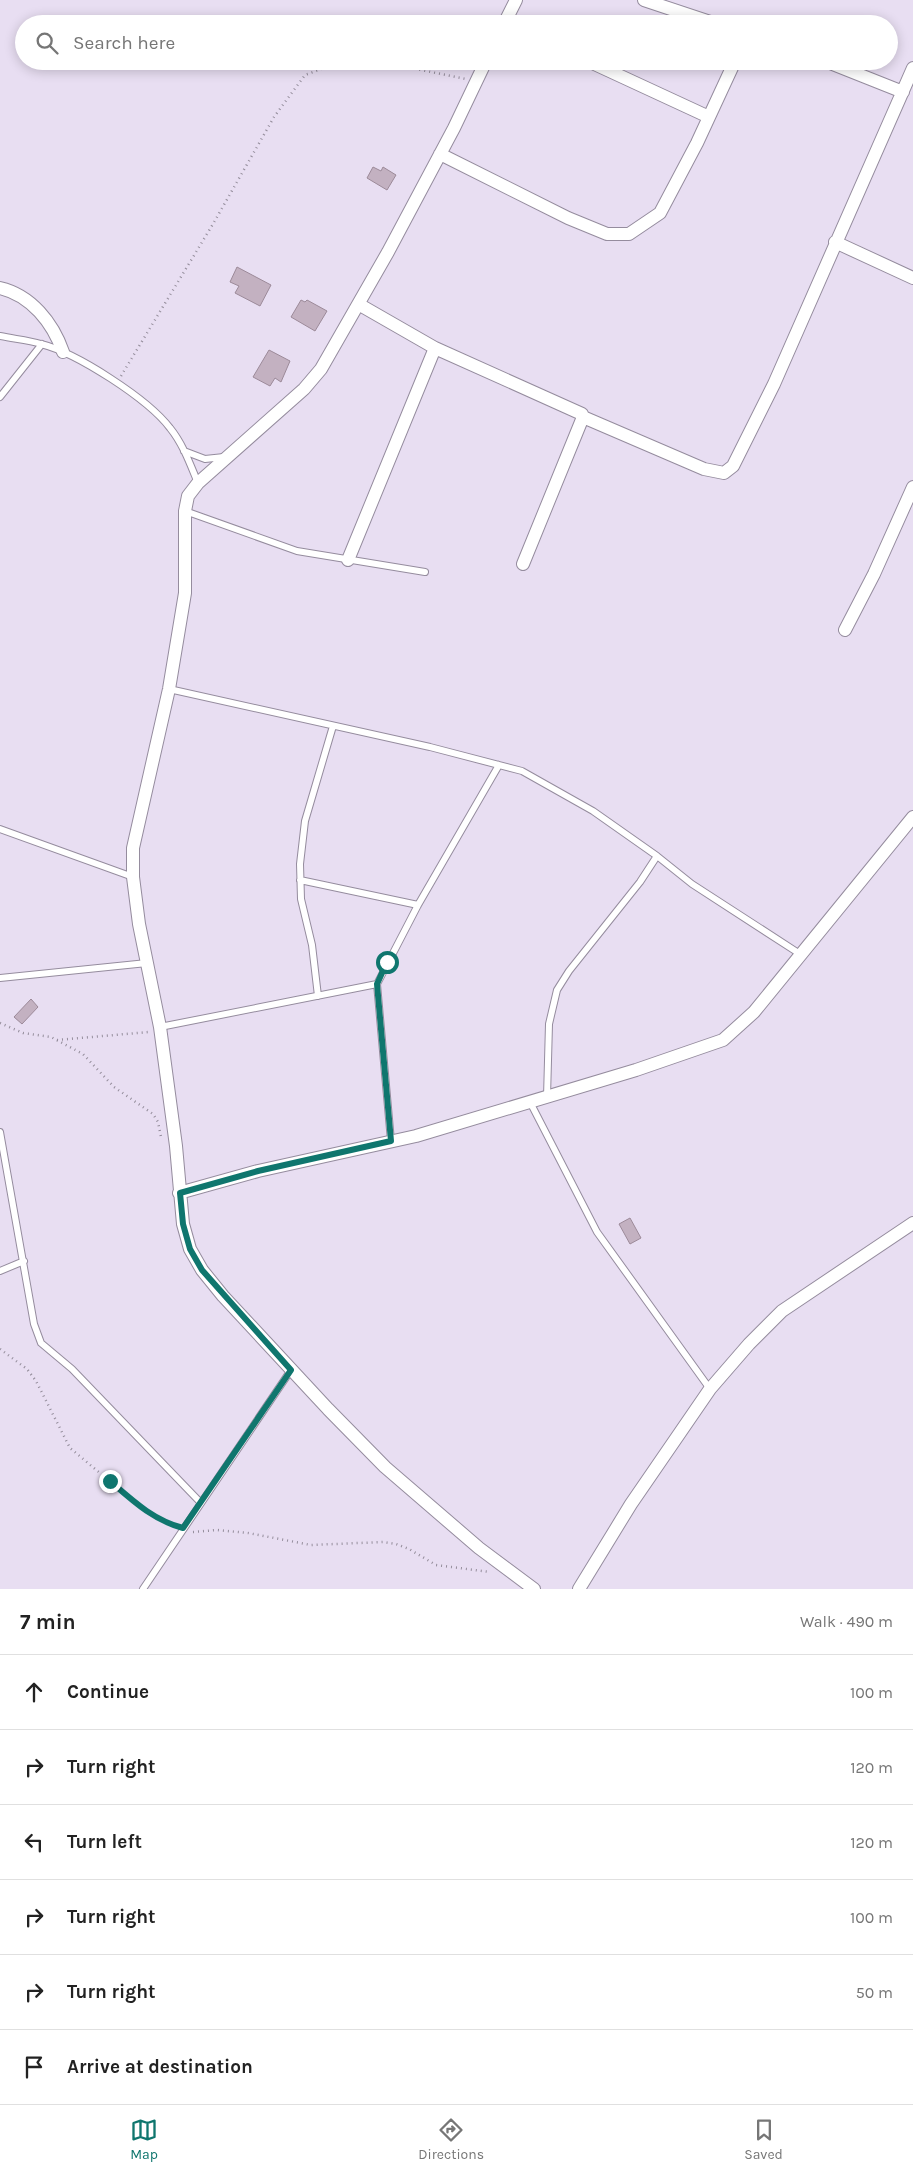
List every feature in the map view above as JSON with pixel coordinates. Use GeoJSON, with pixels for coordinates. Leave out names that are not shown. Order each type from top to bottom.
{"type":"FeatureCollection","features":[{"type":"Feature","properties":{"kind":"street"},"geometry":{"type":"LineString","coordinates":[[509,15],[516,0]]}},
{"type":"Feature","properties":{"kind":"street"},"geometry":{"type":"LineString","coordinates":[[644,0],[689,15]]}},
{"type":"Feature","properties":{"kind":"street"},"geometry":{"type":"LineString","coordinates":[[360,305],[435,348],[578,411],[583,417],[704,469],[724,473],[733,466],[774,384],[913,68]]}},
{"type":"Feature","properties":{"kind":"street"},"geometry":{"type":"LineString","coordinates":[[482,70],[360,305],[321,369],[310,383],[226,457],[198,483],[188,496],[185,511],[185,593],[170,689],[133,848],[133,877],[146,963],[160,1029],[176,1146],[183,1224],[190,1249],[202,1270],[291,1370],[392,1473],[451,1525],[534,1589]]}},
{"type":"Feature","properties":{"kind":"street"},"geometry":{"type":"LineString","coordinates":[[607,70],[709,117]]}},
{"type":"Feature","properties":{"kind":"street"},"geometry":{"type":"LineString","coordinates":[[440,154],[568,218],[607,234],[629,234],[660,214],[731,70]]}},
{"type":"Feature","properties":{"kind":"street"},"geometry":{"type":"LineString","coordinates":[[847,70],[902,92]]}},
{"type":"Feature","properties":{"kind":"street"},"geometry":{"type":"LineString","coordinates":[[835,242],[913,278]]}},
{"type":"Feature","properties":{"kind":"street"},"geometry":{"type":"LineString","coordinates":[[0,288],[21,296],[40,311],[57,335],[64,352]]}},
{"type":"Feature","properties":{"kind":"street"},"geometry":{"type":"LineString","coordinates":[[348,560],[435,348]]}},
{"type":"Feature","properties":{"kind":"street"},"geometry":{"type":"LineString","coordinates":[[523,564],[583,417]]}},
{"type":"Feature","properties":{"kind":"street"},"geometry":{"type":"LineString","coordinates":[[845,630],[874,574],[913,487]]}},
{"type":"Feature","properties":{"kind":"street"},"geometry":{"type":"LineString","coordinates":[[180,1193],[258,1171],[391,1141],[547,1098],[723,1040],[754,1012],[913,817]]}},
{"type":"Feature","properties":{"kind":"street"},"geometry":{"type":"LineString","coordinates":[[579,1589],[631,1504],[710,1389],[782,1311],[913,1223]]}},
{"type":"Feature","properties":{"kind":"lane"},"geometry":{"type":"LineString","coordinates":[[0,336],[42,344],[64,352],[117,382],[157,413],[171,429],[184,451],[198,483]]}},
{"type":"Feature","properties":{"kind":"lane"},"geometry":{"type":"LineString","coordinates":[[0,397],[42,344]]}},
{"type":"Feature","properties":{"kind":"lane"},"geometry":{"type":"LineString","coordinates":[[184,451],[206,459],[226,457]]}},
{"type":"Feature","properties":{"kind":"lane"},"geometry":{"type":"LineString","coordinates":[[185,511],[297,552],[425,572]]}},
{"type":"Feature","properties":{"kind":"lane"},"geometry":{"type":"LineString","coordinates":[[170,689],[522,771],[593,811],[657,856],[692,884],[800,954]]}},
{"type":"Feature","properties":{"kind":"lane"},"geometry":{"type":"LineString","coordinates":[[318,996],[312,945],[301,899],[300,880],[304,821],[333,726]]}},
{"type":"Feature","properties":{"kind":"lane"},"geometry":{"type":"LineString","coordinates":[[391,1141],[377,984],[418,905],[499,765]]}},
{"type":"Feature","properties":{"kind":"lane"},"geometry":{"type":"LineString","coordinates":[[0,829],[133,877]]}},
{"type":"Feature","properties":{"kind":"lane"},"geometry":{"type":"LineString","coordinates":[[547,1098],[549,1024],[557,990],[569,971],[640,882],[657,856]]}},
{"type":"Feature","properties":{"kind":"lane"},"geometry":{"type":"LineString","coordinates":[[300,880],[418,905]]}},
{"type":"Feature","properties":{"kind":"lane"},"geometry":{"type":"LineString","coordinates":[[0,978],[146,963]]}},
{"type":"Feature","properties":{"kind":"lane"},"geometry":{"type":"LineString","coordinates":[[160,1029],[377,984]]}},
{"type":"Feature","properties":{"kind":"lane"},"geometry":{"type":"LineString","coordinates":[[530,1102],[597,1232],[710,1389]]}},
{"type":"Feature","properties":{"kind":"lane"},"geometry":{"type":"LineString","coordinates":[[0,1132],[2,1157],[24,1261],[34,1324],[41,1343],[72,1370],[200,1502]]}},
{"type":"Feature","properties":{"kind":"lane"},"geometry":{"type":"LineString","coordinates":[[0,1271],[24,1261]]}},
{"type":"Feature","properties":{"kind":"lane"},"geometry":{"type":"LineString","coordinates":[[143,1589],[291,1370]]}},
{"type":"Feature","properties":{"kind":"path"},"geometry":{"type":"LineString","coordinates":[[117,382],[213,224],[274,117],[305,75],[318,70]]}},
{"type":"Feature","properties":{"kind":"path"},"geometry":{"type":"LineString","coordinates":[[421,70],[477,81]]}},
{"type":"Feature","properties":{"kind":"path"},"geometry":{"type":"LineString","coordinates":[[0,1023],[23,1033],[56,1040],[83,1054],[114,1086],[153,1114],[158,1122],[162,1140]]}},
{"type":"Feature","properties":{"kind":"path"},"geometry":{"type":"LineString","coordinates":[[56,1040],[160,1029]]}},
{"type":"Feature","properties":{"kind":"path"},"geometry":{"type":"LineString","coordinates":[[0,1349],[27,1370],[36,1381],[70,1448],[142,1509],[172,1525],[183,1528]]}},
{"type":"Feature","properties":{"kind":"path"},"geometry":{"type":"LineString","coordinates":[[178,1536],[196,1531],[217,1530],[280,1538],[311,1545],[383,1542],[409,1548],[436,1565],[456,1569],[514,1574]]}},
{"type":"Feature","properties":{"kind":"building"},"geometry":{"type":"Polygon","coordinates":[[[373,167],[381,171],[383,167],[396,175],[387,190],[367,178],[373,167]]]}},
{"type":"Feature","properties":{"kind":"building"},"geometry":{"type":"Polygon","coordinates":[[[237,267],[271,285],[260,306],[235,293],[239,286],[230,282],[237,267]]]}},
{"type":"Feature","properties":{"kind":"building"},"geometry":{"type":"Polygon","coordinates":[[[301,300],[305,302],[307,300],[327,311],[315,331],[291,317],[301,300]]]}},
{"type":"Feature","properties":{"kind":"building"},"geometry":{"type":"Polygon","coordinates":[[[269,350],[290,361],[281,382],[275,378],[270,386],[253,377],[269,350]]]}},
{"type":"Feature","properties":{"kind":"building"},"geometry":{"type":"Polygon","coordinates":[[[31,999],[38,1007],[22,1024],[14,1017],[31,999]]]}},
{"type":"Feature","properties":{"kind":"building"},"geometry":{"type":"Polygon","coordinates":[[[630,1218],[641,1238],[630,1244],[619,1224],[630,1218]]]}},
{"type":"Feature","properties":{"kind":"route"},"geometry":{"type":"LineString","coordinates":[[110,1481],[142,1509],[156,1518],[183,1528],[291,1370],[223,1296],[202,1270],[190,1249],[183,1224],[180,1193],[258,1171],[391,1141],[377,984],[387,962]]}}]}
